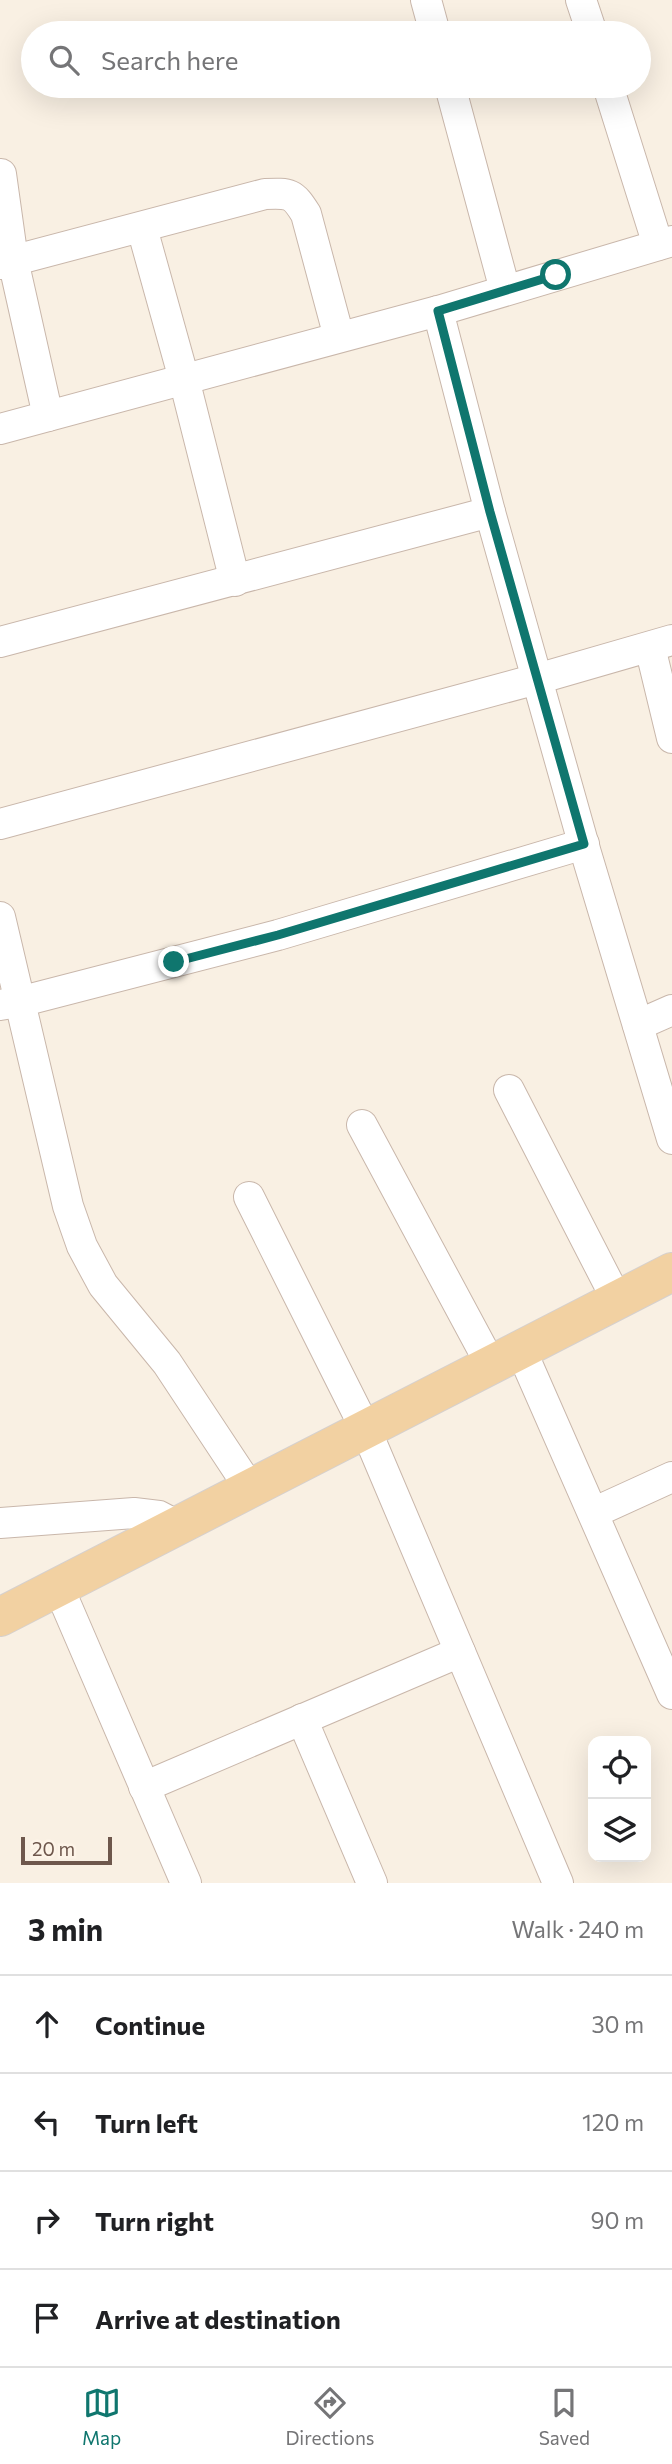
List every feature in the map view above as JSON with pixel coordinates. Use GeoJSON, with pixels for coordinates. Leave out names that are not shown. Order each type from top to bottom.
{"type":"FeatureCollection","features":[{"type":"Feature","properties":{"kind":"main road"},"geometry":{"type":"LineString","coordinates":[[0,1617],[180,1527],[672,1272]]}},
{"type":"Feature","properties":{"kind":"street"},"geometry":{"type":"LineString","coordinates":[[426,0],[432,21]]}},
{"type":"Feature","properties":{"kind":"street"},"geometry":{"type":"LineString","coordinates":[[581,0],[588,21]]}},
{"type":"Feature","properties":{"kind":"street"},"geometry":{"type":"LineString","coordinates":[[453,98],[505,290]]}},
{"type":"Feature","properties":{"kind":"street"},"geometry":{"type":"LineString","coordinates":[[0,429],[438,311],[665,243],[612,98]]}},
{"type":"Feature","properties":{"kind":"street"},"geometry":{"type":"LineString","coordinates":[[1,174],[7,262],[48,416]]}},
{"type":"Feature","properties":{"kind":"street"},"geometry":{"type":"LineString","coordinates":[[7,262],[265,194],[282,193],[296,198],[306,214],[338,337]]}},
{"type":"Feature","properties":{"kind":"street"},"geometry":{"type":"LineString","coordinates":[[142,228],[184,379],[235,581]]}},
{"type":"Feature","properties":{"kind":"street"},"geometry":{"type":"LineString","coordinates":[[438,311],[537,679],[672,1139]]}},
{"type":"Feature","properties":{"kind":"street"},"geometry":{"type":"LineString","coordinates":[[0,642],[490,512]]}},
{"type":"Feature","properties":{"kind":"street"},"geometry":{"type":"LineString","coordinates":[[0,824],[661,644],[672,738]]}},
{"type":"Feature","properties":{"kind":"street"},"geometry":{"type":"LineString","coordinates":[[9,1003],[278,935],[584,844]]}},
{"type":"Feature","properties":{"kind":"street"},"geometry":{"type":"LineString","coordinates":[[0,917],[9,1003],[82,1246],[103,1285],[167,1363],[251,1490]]}},
{"type":"Feature","properties":{"kind":"street"},"geometry":{"type":"LineString","coordinates":[[638,1025],[672,1010]]}},
{"type":"Feature","properties":{"kind":"street"},"geometry":{"type":"LineString","coordinates":[[509,1090],[617,1300]]}},
{"type":"Feature","properties":{"kind":"street"},"geometry":{"type":"LineString","coordinates":[[362,1125],[506,1357],[593,1513],[669,1677]]}},
{"type":"Feature","properties":{"kind":"street"},"geometry":{"type":"LineString","coordinates":[[249,1197],[366,1430],[558,1883]]}},
{"type":"Feature","properties":{"kind":"street"},"geometry":{"type":"LineString","coordinates":[[593,1513],[672,1478]]}},
{"type":"Feature","properties":{"kind":"street"},"geometry":{"type":"LineString","coordinates":[[0,1523],[134,1513],[159,1516],[180,1527]]}},
{"type":"Feature","properties":{"kind":"street"},"geometry":{"type":"LineString","coordinates":[[58,1586],[186,1883]]}},
{"type":"Feature","properties":{"kind":"street"},"geometry":{"type":"LineString","coordinates":[[144,1787],[460,1652]]}},
{"type":"Feature","properties":{"kind":"street"},"geometry":{"type":"LineString","coordinates":[[302,1719],[372,1883]]}},
{"type":"Feature","properties":{"kind":"route"},"geometry":{"type":"LineString","coordinates":[[174,962],[278,935],[584,844],[490,512],[438,311],[556,275]]}}]}
